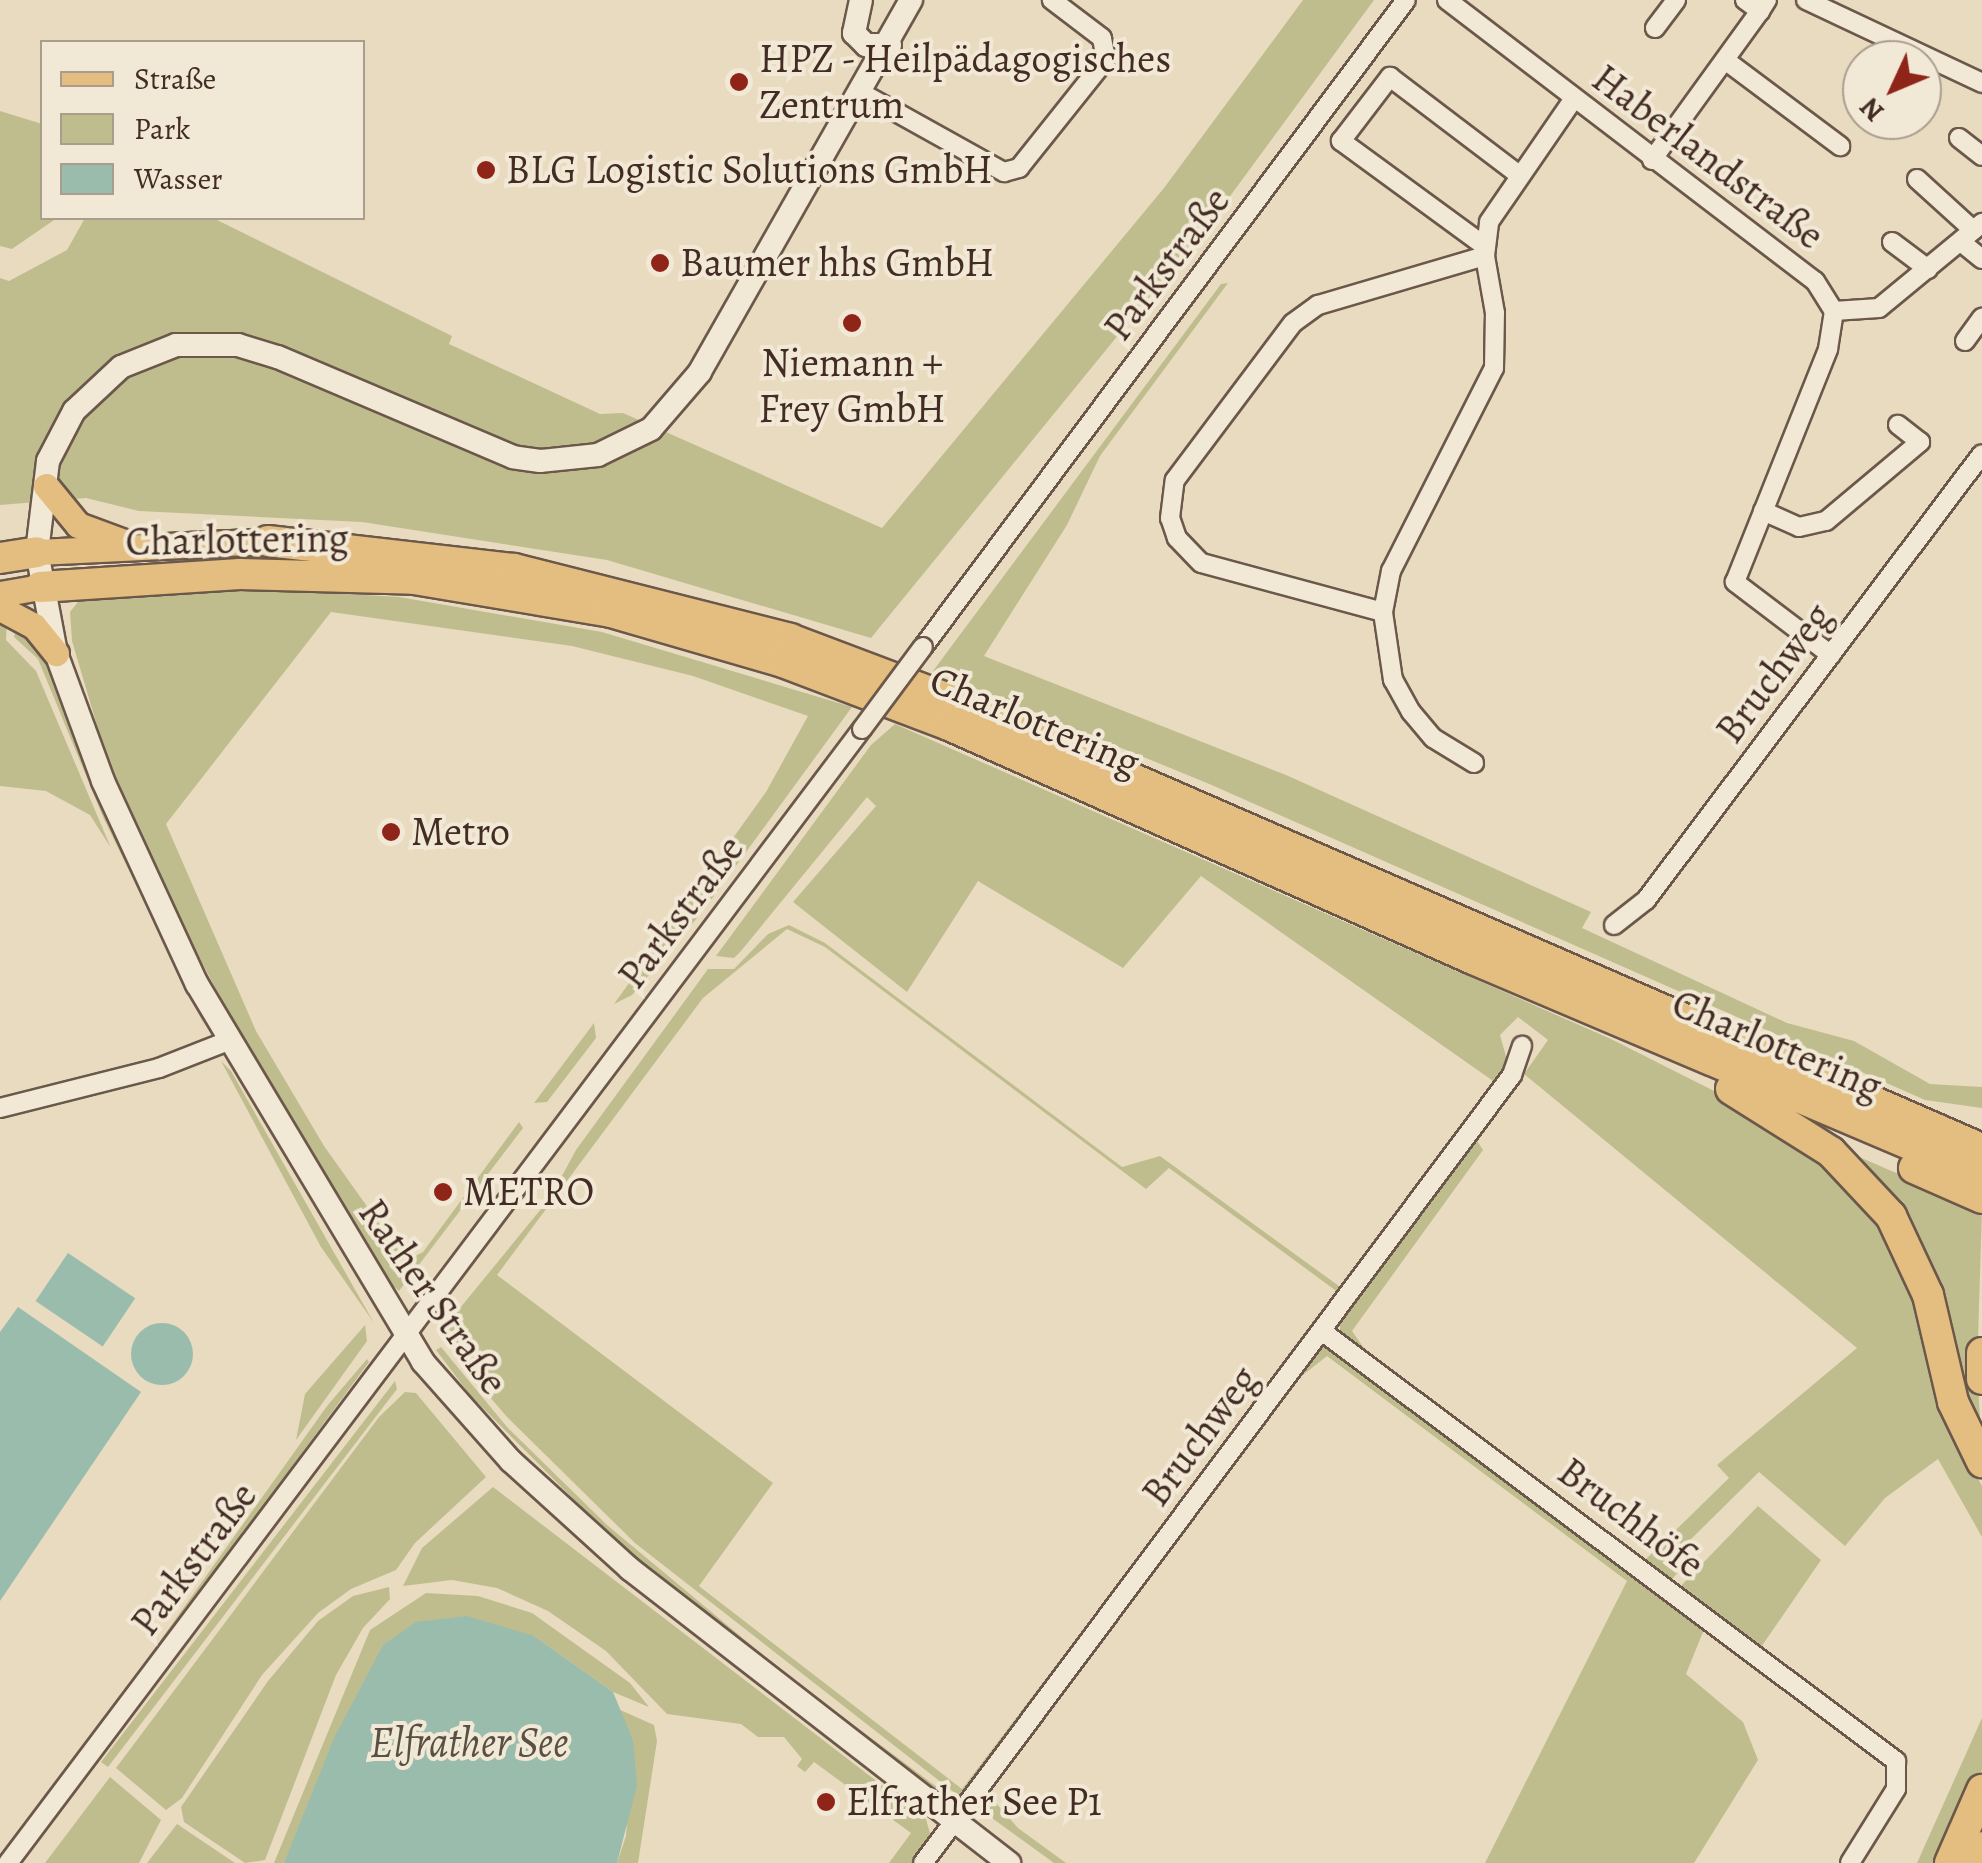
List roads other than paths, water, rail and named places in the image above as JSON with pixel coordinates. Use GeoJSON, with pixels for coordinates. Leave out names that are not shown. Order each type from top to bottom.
{"type":"FeatureCollection","features":[{"type":"Feature","properties":{"kind":"highway","name":"Charlottering"},"geometry":{"type":"LineString","coordinates":[[268,541],[514,569],[790,639],[959,702],[1982,1149]]}},
{"type":"Feature","properties":{"kind":"highway","name":"Charlottering"},"geometry":{"type":"LineString","coordinates":[[0,558],[37,552]]}},
{"type":"Feature","properties":{"kind":"highway","name":"Charlottering"},"geometry":{"type":"LineString","coordinates":[[40,587],[240,574],[414,578],[611,612],[783,662],[949,725],[1473,960],[1982,1175]]}},
{"type":"Feature","properties":{"kind":"highway"},"geometry":{"type":"LineString","coordinates":[[1473,960],[1731,1088],[1982,1198]]}},
{"type":"Feature","properties":{"kind":"highway"},"geometry":{"type":"LineString","coordinates":[[1764,1056],[1830,1068],[1957,1122],[1982,1122]]}},
{"type":"Feature","properties":{"kind":"highway"},"geometry":{"type":"LineString","coordinates":[[1731,1088],[1832,1152],[1891,1216],[1928,1295],[1953,1402],[1982,1462]]}},
{"type":"Feature","properties":{"kind":"highway"},"geometry":{"type":"LineString","coordinates":[[1982,1353],[1982,1379]]}},
{"type":"Feature","properties":{"kind":"highway"},"geometry":{"type":"LineString","coordinates":[[1950,1863],[1982,1790]]}},
{"type":"Feature","properties":{"kind":"highway"},"geometry":{"type":"LineString","coordinates":[[1973,1863],[1982,1846]]}},
{"type":"Feature","properties":{"kind":"main road"},"geometry":{"type":"LineString","coordinates":[[860,0],[851,23],[866,45],[864,86]]}},
{"type":"Feature","properties":{"kind":"main road","name":"Rather Straße"},"geometry":{"type":"LineString","coordinates":[[911,0],[890,45],[700,372],[676,406],[624,446],[570,460],[512,456],[277,358],[204,342],[145,354],[94,388],[57,436],[37,552],[40,587],[56,653],[103,781],[228,1042],[406,1337],[463,1412],[630,1569],[1010,1863]]}},
{"type":"Feature","properties":{"kind":"main road"},"geometry":{"type":"LineString","coordinates":[[866,45],[890,45]]}},
{"type":"Feature","properties":{"kind":"main road"},"geometry":{"type":"LineString","coordinates":[[46,486],[78,525],[133,545]]}},
{"type":"Feature","properties":{"kind":"main road","name":"Charlottering"},"geometry":{"type":"LineString","coordinates":[[37,552],[268,541]]}},
{"type":"Feature","properties":{"kind":"main road","name":"Charlottering"},"geometry":{"type":"LineString","coordinates":[[0,594],[40,587]]}},
{"type":"Feature","properties":{"kind":"main road"},"geometry":{"type":"LineString","coordinates":[[0,608],[34,626],[56,653]]}},
{"type":"Feature","properties":{"kind":"street"},"geometry":{"type":"LineString","coordinates":[[864,86],[1004,172],[1019,168],[1106,59],[1102,38],[1052,0]]}},
{"type":"Feature","properties":{"kind":"street","name":"Parkstraße"},"geometry":{"type":"LineString","coordinates":[[8,1863],[1406,0]]}},
{"type":"Feature","properties":{"kind":"street","name":"Haberlandstraße"},"geometry":{"type":"LineString","coordinates":[[1447,0],[1573,100],[1815,281],[1834,311],[1880,308],[1972,232]]}},
{"type":"Feature","properties":{"kind":"street"},"geometry":{"type":"LineString","coordinates":[[1654,28],[1676,0]]}},
{"type":"Feature","properties":{"kind":"street"},"geometry":{"type":"LineString","coordinates":[[1806,0],[1982,83]]}},
{"type":"Feature","properties":{"kind":"street"},"geometry":{"type":"LineString","coordinates":[[1652,160],[1725,60],[1757,4]]}},
{"type":"Feature","properties":{"kind":"street"},"geometry":{"type":"LineString","coordinates":[[1725,60],[1840,146]]}},
{"type":"Feature","properties":{"kind":"street"},"geometry":{"type":"LineString","coordinates":[[1486,252],[1341,141],[1390,77],[1518,174]]}},
{"type":"Feature","properties":{"kind":"street"},"geometry":{"type":"LineString","coordinates":[[1474,764],[1433,738],[1411,712],[1392,680],[1383,612],[1391,571],[1494,368],[1495,313],[1486,252],[1489,222],[1518,174],[1573,100]]}},
{"type":"Feature","properties":{"kind":"street"},"geometry":{"type":"LineString","coordinates":[[1958,138],[1982,156]]}},
{"type":"Feature","properties":{"kind":"street"},"geometry":{"type":"LineString","coordinates":[[1918,179],[1972,232],[1982,259]]}},
{"type":"Feature","properties":{"kind":"street"},"geometry":{"type":"LineString","coordinates":[[1892,242],[1928,269]]}},
{"type":"Feature","properties":{"kind":"street"},"geometry":{"type":"LineString","coordinates":[[1383,612],[1202,563],[1177,538],[1170,518],[1175,480],[1293,322],[1347,292],[1486,252]]}},
{"type":"Feature","properties":{"kind":"street"},"geometry":{"type":"LineString","coordinates":[[1831,654],[1735,582],[1828,349],[1834,311]]}},
{"type":"Feature","properties":{"kind":"street"},"geometry":{"type":"LineString","coordinates":[[1965,341],[1982,318]]}},
{"type":"Feature","properties":{"kind":"street"},"geometry":{"type":"LineString","coordinates":[[1763,511],[1799,527],[1826,522],[1920,442],[1898,426]]}},
{"type":"Feature","properties":{"kind":"street","name":"Bruchweg"},"geometry":{"type":"LineString","coordinates":[[1614,925],[1646,900],[1982,454]]}},
{"type":"Feature","properties":{"kind":"street"},"geometry":{"type":"LineString","coordinates":[[0,1108],[159,1068],[228,1042]]}},
{"type":"Feature","properties":{"kind":"street","name":"Bruchweg"},"geometry":{"type":"LineString","coordinates":[[923,1863],[1512,1075],[1522,1046]]}},
{"type":"Feature","properties":{"kind":"street","name":"Bruchhöfe"},"geometry":{"type":"LineString","coordinates":[[1323,1332],[1896,1761],[1896,1789],[1850,1863]]}},
{"type":"Feature","properties":{"kind":"water"},"geometry":{"type":"Polygon","coordinates":[[[68,1253],[135,1298],[103,1346],[36,1301],[68,1253]]]}},
{"type":"Feature","properties":{"kind":"water"},"geometry":{"type":"Polygon","coordinates":[[[18,1307],[141,1392],[0,1601],[0,1332],[18,1307]]]}},
{"type":"Feature","properties":{"kind":"water"},"geometry":{"type":"Polygon","coordinates":[[[162,1323],[184,1332],[193,1354],[184,1376],[162,1385],[140,1376],[131,1354],[140,1332],[162,1323]]]}},
{"type":"Feature","properties":{"kind":"water","name":"Elfrather See"},"geometry":{"type":"Polygon","coordinates":[[[467,1616],[534,1636],[613,1692],[633,1740],[637,1785],[617,1863],[284,1863],[334,1738],[383,1645],[416,1622],[467,1616]]]}},
{"type":"Feature","properties":{"kind":"place","name":"HPZ - Heilpädagogisches Zentrum"},"geometry":{"type":"Point","coordinates":[739,82]}},
{"type":"Feature","properties":{"kind":"place","name":"BLG Logistic Solutions GmbH"},"geometry":{"type":"Point","coordinates":[486,170]}},
{"type":"Feature","properties":{"kind":"place","name":"Baumer hhs GmbH"},"geometry":{"type":"Point","coordinates":[660,263]}},
{"type":"Feature","properties":{"kind":"place","name":"Niemann + Frey GmbH"},"geometry":{"type":"Point","coordinates":[852,323]}},
{"type":"Feature","properties":{"kind":"place","name":"Metro"},"geometry":{"type":"Point","coordinates":[391,832]}},
{"type":"Feature","properties":{"kind":"place","name":"METRO"},"geometry":{"type":"Point","coordinates":[443,1192]}},
{"type":"Feature","properties":{"kind":"place","name":"Elfrather See P1"},"geometry":{"type":"Point","coordinates":[826,1802]}}]}
